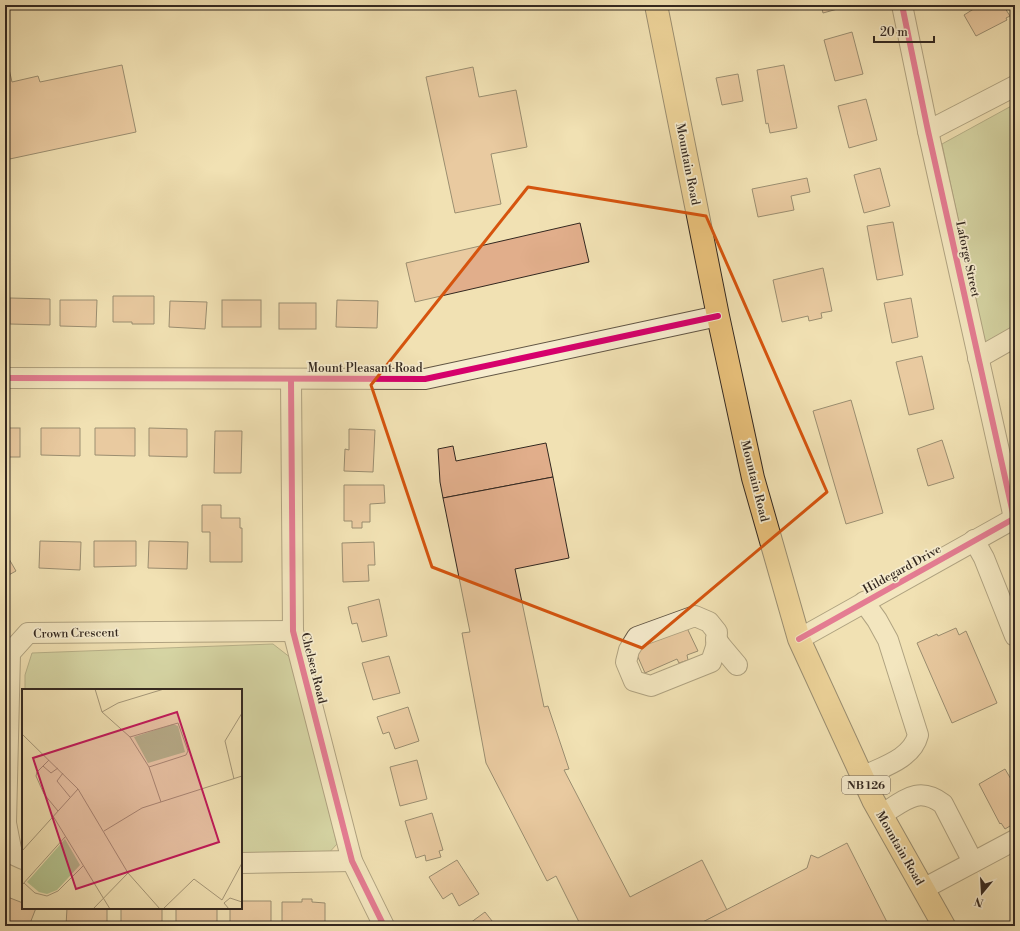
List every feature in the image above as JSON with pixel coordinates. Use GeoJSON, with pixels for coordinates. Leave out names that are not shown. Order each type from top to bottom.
{"type":"FeatureCollection","features":[{"type":"Feature","properties":{"kind":"main road","name":"Mountain Road"},"geometry":{"type":"LineString","coordinates":[[656,5],[718,316],[753,478],[799,639],[872,800],[944,926]]}},
{"type":"Feature","properties":{"kind":"street","name":"Laforge Street"},"geometry":{"type":"LineString","coordinates":[[902,5],[978,358],[1015,518]]}},
{"type":"Feature","properties":{"kind":"street"},"geometry":{"type":"LineString","coordinates":[[928,131],[1015,86]]}},
{"type":"Feature","properties":{"kind":"street","name":"Mount Pleasant Road"},"geometry":{"type":"LineString","coordinates":[[5,378],[425,379],[718,316]]}},
{"type":"Feature","properties":{"kind":"street"},"geometry":{"type":"LineString","coordinates":[[978,358],[1015,337]]}},
{"type":"Feature","properties":{"kind":"street","name":"Chelsea Road"},"geometry":{"type":"LineString","coordinates":[[291,379],[293,631],[352,861],[384,926]]}},
{"type":"Feature","properties":{"kind":"street","name":"Hildegard Drive"},"geometry":{"type":"LineString","coordinates":[[799,639],[1015,518]]}},
{"type":"Feature","properties":{"kind":"street"},"geometry":{"type":"LineString","coordinates":[[974,540],[984,558],[1015,636]]}},
{"type":"Feature","properties":{"kind":"street"},"geometry":{"type":"LineString","coordinates":[[862,777],[904,756],[916,742],[918,735],[888,640],[877,620],[864,602]]}},
{"type":"Feature","properties":{"kind":"street","name":"Crown Crescent"},"geometry":{"type":"LineString","coordinates":[[22,859],[12,854],[6,822],[10,652],[28,633],[293,631]]}},
{"type":"Feature","properties":{"kind":"street"},"geometry":{"type":"LineString","coordinates":[[716,639],[737,665]]}},
{"type":"Feature","properties":{"kind":"street"},"geometry":{"type":"LineString","coordinates":[[881,814],[908,798],[918,795],[935,797],[943,804],[973,862]]}},
{"type":"Feature","properties":{"kind":"street"},"geometry":{"type":"LineString","coordinates":[[923,889],[1015,840]]}},
{"type":"Feature","properties":{"kind":"street"},"geometry":{"type":"LineString","coordinates":[[242,863],[352,861]]}},
{"type":"Feature","properties":{"kind":"highlighted area"},"geometry":{"type":"Polygon","coordinates":[[[528,187],[706,216],[827,492],[642,648],[432,567],[371,385],[528,187]]]}},
{"type":"Feature","properties":{"kind":"green space"},"geometry":{"type":"Polygon","coordinates":[[[1015,104],[1015,327],[985,345],[942,144],[1015,104]]]}},
{"type":"Feature","properties":{"kind":"green space"},"geometry":{"type":"Polygon","coordinates":[[[273,644],[291,658],[337,844],[326,856],[242,857],[242,689],[25,689],[25,675],[32,653],[273,644]]]}},
{"type":"Feature","properties":{"kind":"building"},"geometry":{"type":"Polygon","coordinates":[[[821,5],[852,5],[823,13],[821,5]]]}},
{"type":"Feature","properties":{"kind":"building"},"geometry":{"type":"Polygon","coordinates":[[[980,5],[1003,5],[1010,16],[1006,18],[1007,20],[976,36],[964,15],[980,5]]]}},
{"type":"Feature","properties":{"kind":"building"},"geometry":{"type":"Polygon","coordinates":[[[852,32],[863,74],[835,81],[824,40],[852,32]]]}},
{"type":"Feature","properties":{"kind":"building"},"geometry":{"type":"Polygon","coordinates":[[[5,56],[12,82],[38,76],[40,82],[122,65],[136,132],[5,160],[5,56]]]}},
{"type":"Feature","properties":{"kind":"building"},"geometry":{"type":"Polygon","coordinates":[[[784,65],[797,128],[770,133],[768,123],[766,124],[757,70],[784,65]]]}},
{"type":"Feature","properties":{"kind":"building"},"geometry":{"type":"Polygon","coordinates":[[[473,67],[479,97],[516,90],[527,147],[491,154],[501,204],[455,213],[426,77],[473,67]]]}},
{"type":"Feature","properties":{"kind":"building"},"geometry":{"type":"Polygon","coordinates":[[[738,74],[743,101],[722,105],[716,78],[738,74]]]}},
{"type":"Feature","properties":{"kind":"building"},"geometry":{"type":"Polygon","coordinates":[[[866,99],[877,140],[849,148],[838,106],[866,99]]]}},
{"type":"Feature","properties":{"kind":"building"},"geometry":{"type":"Polygon","coordinates":[[[880,168],[890,206],[864,213],[854,175],[880,168]]]}},
{"type":"Feature","properties":{"kind":"building"},"geometry":{"type":"Polygon","coordinates":[[[807,178],[810,192],[791,196],[794,210],[758,217],[752,189],[807,178]]]}},
{"type":"Feature","properties":{"kind":"building"},"geometry":{"type":"Polygon","coordinates":[[[893,222],[903,275],[877,280],[867,226],[893,222]]]}},
{"type":"Feature","properties":{"kind":"building"},"geometry":{"type":"Polygon","coordinates":[[[580,223],[589,262],[415,302],[406,263],[580,223]]]}},
{"type":"Feature","properties":{"kind":"building"},"geometry":{"type":"Polygon","coordinates":[[[823,268],[832,311],[821,313],[822,318],[809,321],[808,316],[782,322],[773,280],[823,268]]]}},
{"type":"Feature","properties":{"kind":"building"},"geometry":{"type":"Polygon","coordinates":[[[113,296],[154,296],[154,324],[113,322],[113,296]]]}},
{"type":"Feature","properties":{"kind":"building"},"geometry":{"type":"Polygon","coordinates":[[[10,298],[50,299],[50,325],[10,324],[10,298]]]}},
{"type":"Feature","properties":{"kind":"building"},"geometry":{"type":"Polygon","coordinates":[[[911,298],[918,337],[892,343],[884,303],[911,298]]]}},
{"type":"Feature","properties":{"kind":"building"},"geometry":{"type":"Polygon","coordinates":[[[60,300],[97,300],[96,327],[60,326],[60,300]]]}},
{"type":"Feature","properties":{"kind":"building"},"geometry":{"type":"Polygon","coordinates":[[[222,300],[261,300],[261,327],[222,327],[222,300]]]}},
{"type":"Feature","properties":{"kind":"building"},"geometry":{"type":"Polygon","coordinates":[[[337,300],[378,301],[377,328],[336,327],[337,300]]]}},
{"type":"Feature","properties":{"kind":"building"},"geometry":{"type":"Polygon","coordinates":[[[170,301],[207,302],[205,329],[169,327],[170,301]]]}},
{"type":"Feature","properties":{"kind":"building"},"geometry":{"type":"Polygon","coordinates":[[[279,303],[316,303],[316,329],[279,329],[279,303]]]}},
{"type":"Feature","properties":{"kind":"building"},"geometry":{"type":"Polygon","coordinates":[[[922,356],[934,409],[909,415],[896,362],[922,356]]]}},
{"type":"Feature","properties":{"kind":"building"},"geometry":{"type":"Polygon","coordinates":[[[851,400],[883,513],[846,524],[813,411],[851,400]]]}},
{"type":"Feature","properties":{"kind":"building"},"geometry":{"type":"Polygon","coordinates":[[[5,428],[20,428],[20,457],[5,457],[5,428]]]}},
{"type":"Feature","properties":{"kind":"building"},"geometry":{"type":"Polygon","coordinates":[[[41,428],[80,428],[80,456],[41,455],[41,428]]]}},
{"type":"Feature","properties":{"kind":"building"},"geometry":{"type":"Polygon","coordinates":[[[95,428],[135,428],[135,456],[95,455],[95,428]]]}},
{"type":"Feature","properties":{"kind":"building"},"geometry":{"type":"Polygon","coordinates":[[[149,428],[187,429],[187,457],[149,456],[149,428]]]}},
{"type":"Feature","properties":{"kind":"building"},"geometry":{"type":"Polygon","coordinates":[[[349,429],[375,430],[373,472],[344,471],[345,449],[349,450],[349,429]]]}},
{"type":"Feature","properties":{"kind":"building"},"geometry":{"type":"Polygon","coordinates":[[[215,431],[242,431],[241,473],[214,473],[215,431]]]}},
{"type":"Feature","properties":{"kind":"building"},"geometry":{"type":"Polygon","coordinates":[[[942,440],[954,478],[928,486],[917,449],[942,440]]]}},
{"type":"Feature","properties":{"kind":"building"},"geometry":{"type":"Polygon","coordinates":[[[546,443],[553,477],[443,498],[440,482],[438,449],[453,446],[456,461],[546,443]]]}},
{"type":"Feature","properties":{"kind":"building"},"geometry":{"type":"Polygon","coordinates":[[[553,477],[569,558],[515,569],[544,707],[548,706],[569,769],[564,770],[630,897],[702,860],[727,910],[695,926],[581,926],[556,876],[547,881],[486,763],[462,633],[470,632],[443,498],[553,477]]]}},
{"type":"Feature","properties":{"kind":"building"},"geometry":{"type":"Polygon","coordinates":[[[344,485],[384,485],[385,503],[370,504],[370,522],[362,522],[362,528],[352,528],[352,521],[344,521],[344,485]]]}},
{"type":"Feature","properties":{"kind":"building"},"geometry":{"type":"Polygon","coordinates":[[[202,505],[221,505],[221,518],[240,518],[240,528],[242,528],[242,562],[210,562],[210,532],[202,532],[202,505]]]}},
{"type":"Feature","properties":{"kind":"building"},"geometry":{"type":"Polygon","coordinates":[[[40,541],[81,542],[80,570],[39,568],[40,541]]]}},
{"type":"Feature","properties":{"kind":"building"},"geometry":{"type":"Polygon","coordinates":[[[94,541],[136,541],[136,566],[94,567],[94,541]]]}},
{"type":"Feature","properties":{"kind":"building"},"geometry":{"type":"Polygon","coordinates":[[[149,541],[188,542],[187,569],[148,568],[149,541]]]}},
{"type":"Feature","properties":{"kind":"building"},"geometry":{"type":"Polygon","coordinates":[[[374,542],[375,565],[368,565],[369,581],[343,582],[342,543],[374,542]]]}},
{"type":"Feature","properties":{"kind":"building"},"geometry":{"type":"Polygon","coordinates":[[[5,552],[16,571],[5,577],[5,552]]]}},
{"type":"Feature","properties":{"kind":"building"},"geometry":{"type":"Polygon","coordinates":[[[379,599],[387,636],[362,642],[357,623],[352,624],[348,607],[379,599]]]}},
{"type":"Feature","properties":{"kind":"building"},"geometry":{"type":"Polygon","coordinates":[[[687,628],[698,651],[687,655],[688,660],[679,663],[677,659],[645,673],[634,648],[660,634],[661,639],[687,628]]]}},
{"type":"Feature","properties":{"kind":"building"},"geometry":{"type":"Polygon","coordinates":[[[956,628],[959,635],[966,631],[997,703],[952,723],[917,643],[937,634],[938,636],[956,628]]]}},
{"type":"Feature","properties":{"kind":"building"},"geometry":{"type":"Polygon","coordinates":[[[389,656],[400,693],[373,700],[362,663],[389,656]]]}},
{"type":"Feature","properties":{"kind":"building"},"geometry":{"type":"Polygon","coordinates":[[[408,707],[419,741],[395,749],[389,732],[383,734],[377,717],[408,707]]]}},
{"type":"Feature","properties":{"kind":"building"},"geometry":{"type":"Polygon","coordinates":[[[417,760],[427,799],[400,806],[390,767],[417,760]]]}},
{"type":"Feature","properties":{"kind":"building"},"geometry":{"type":"Polygon","coordinates":[[[1005,769],[1015,786],[1015,823],[1005,829],[1001,823],[1000,824],[979,784],[1005,769]]]}},
{"type":"Feature","properties":{"kind":"building"},"geometry":{"type":"Polygon","coordinates":[[[432,813],[443,850],[439,851],[441,857],[426,861],[425,855],[416,858],[405,821],[432,813]]]}},
{"type":"Feature","properties":{"kind":"building"},"geometry":{"type":"Polygon","coordinates":[[[847,843],[889,926],[695,926],[807,868],[811,855],[818,858],[847,843]]]}},
{"type":"Feature","properties":{"kind":"building"},"geometry":{"type":"Polygon","coordinates":[[[457,860],[479,894],[459,906],[452,893],[443,899],[429,877],[457,860]]]}},
{"type":"Feature","properties":{"kind":"building"},"geometry":{"type":"Polygon","coordinates":[[[5,896],[22,903],[22,909],[36,909],[29,926],[12,926],[5,923],[5,896]]]}},
{"type":"Feature","properties":{"kind":"building"},"geometry":{"type":"Polygon","coordinates":[[[302,899],[312,899],[312,902],[325,903],[325,926],[282,926],[282,902],[302,902],[302,899]]]}},
{"type":"Feature","properties":{"kind":"building"},"geometry":{"type":"Polygon","coordinates":[[[242,901],[271,901],[271,926],[230,926],[230,909],[242,909],[242,901]]]}},
{"type":"Feature","properties":{"kind":"building"},"geometry":{"type":"Polygon","coordinates":[[[67,909],[107,909],[107,926],[66,926],[67,909]]]}},
{"type":"Feature","properties":{"kind":"building"},"geometry":{"type":"Polygon","coordinates":[[[121,909],[162,909],[162,926],[121,926],[121,909]]]}},
{"type":"Feature","properties":{"kind":"building"},"geometry":{"type":"Polygon","coordinates":[[[176,909],[217,909],[217,926],[176,926],[176,909]]]}},
{"type":"Feature","properties":{"kind":"building"},"geometry":{"type":"Polygon","coordinates":[[[485,912],[496,926],[466,926],[485,912]]]}},
{"type":"Feature","properties":{"kind":"cycle path"},"geometry":{"type":"LineString","coordinates":[[902,5],[928,131],[1014,518]]}},
{"type":"Feature","properties":{"kind":"cycle path"},"geometry":{"type":"LineString","coordinates":[[5,378],[425,379],[718,316]]}},
{"type":"Feature","properties":{"kind":"cycle path"},"geometry":{"type":"LineString","coordinates":[[291,379],[293,631],[352,861],[384,926]]}},
{"type":"Feature","properties":{"kind":"cycle path"},"geometry":{"type":"LineString","coordinates":[[799,639],[1015,518]]}}]}
